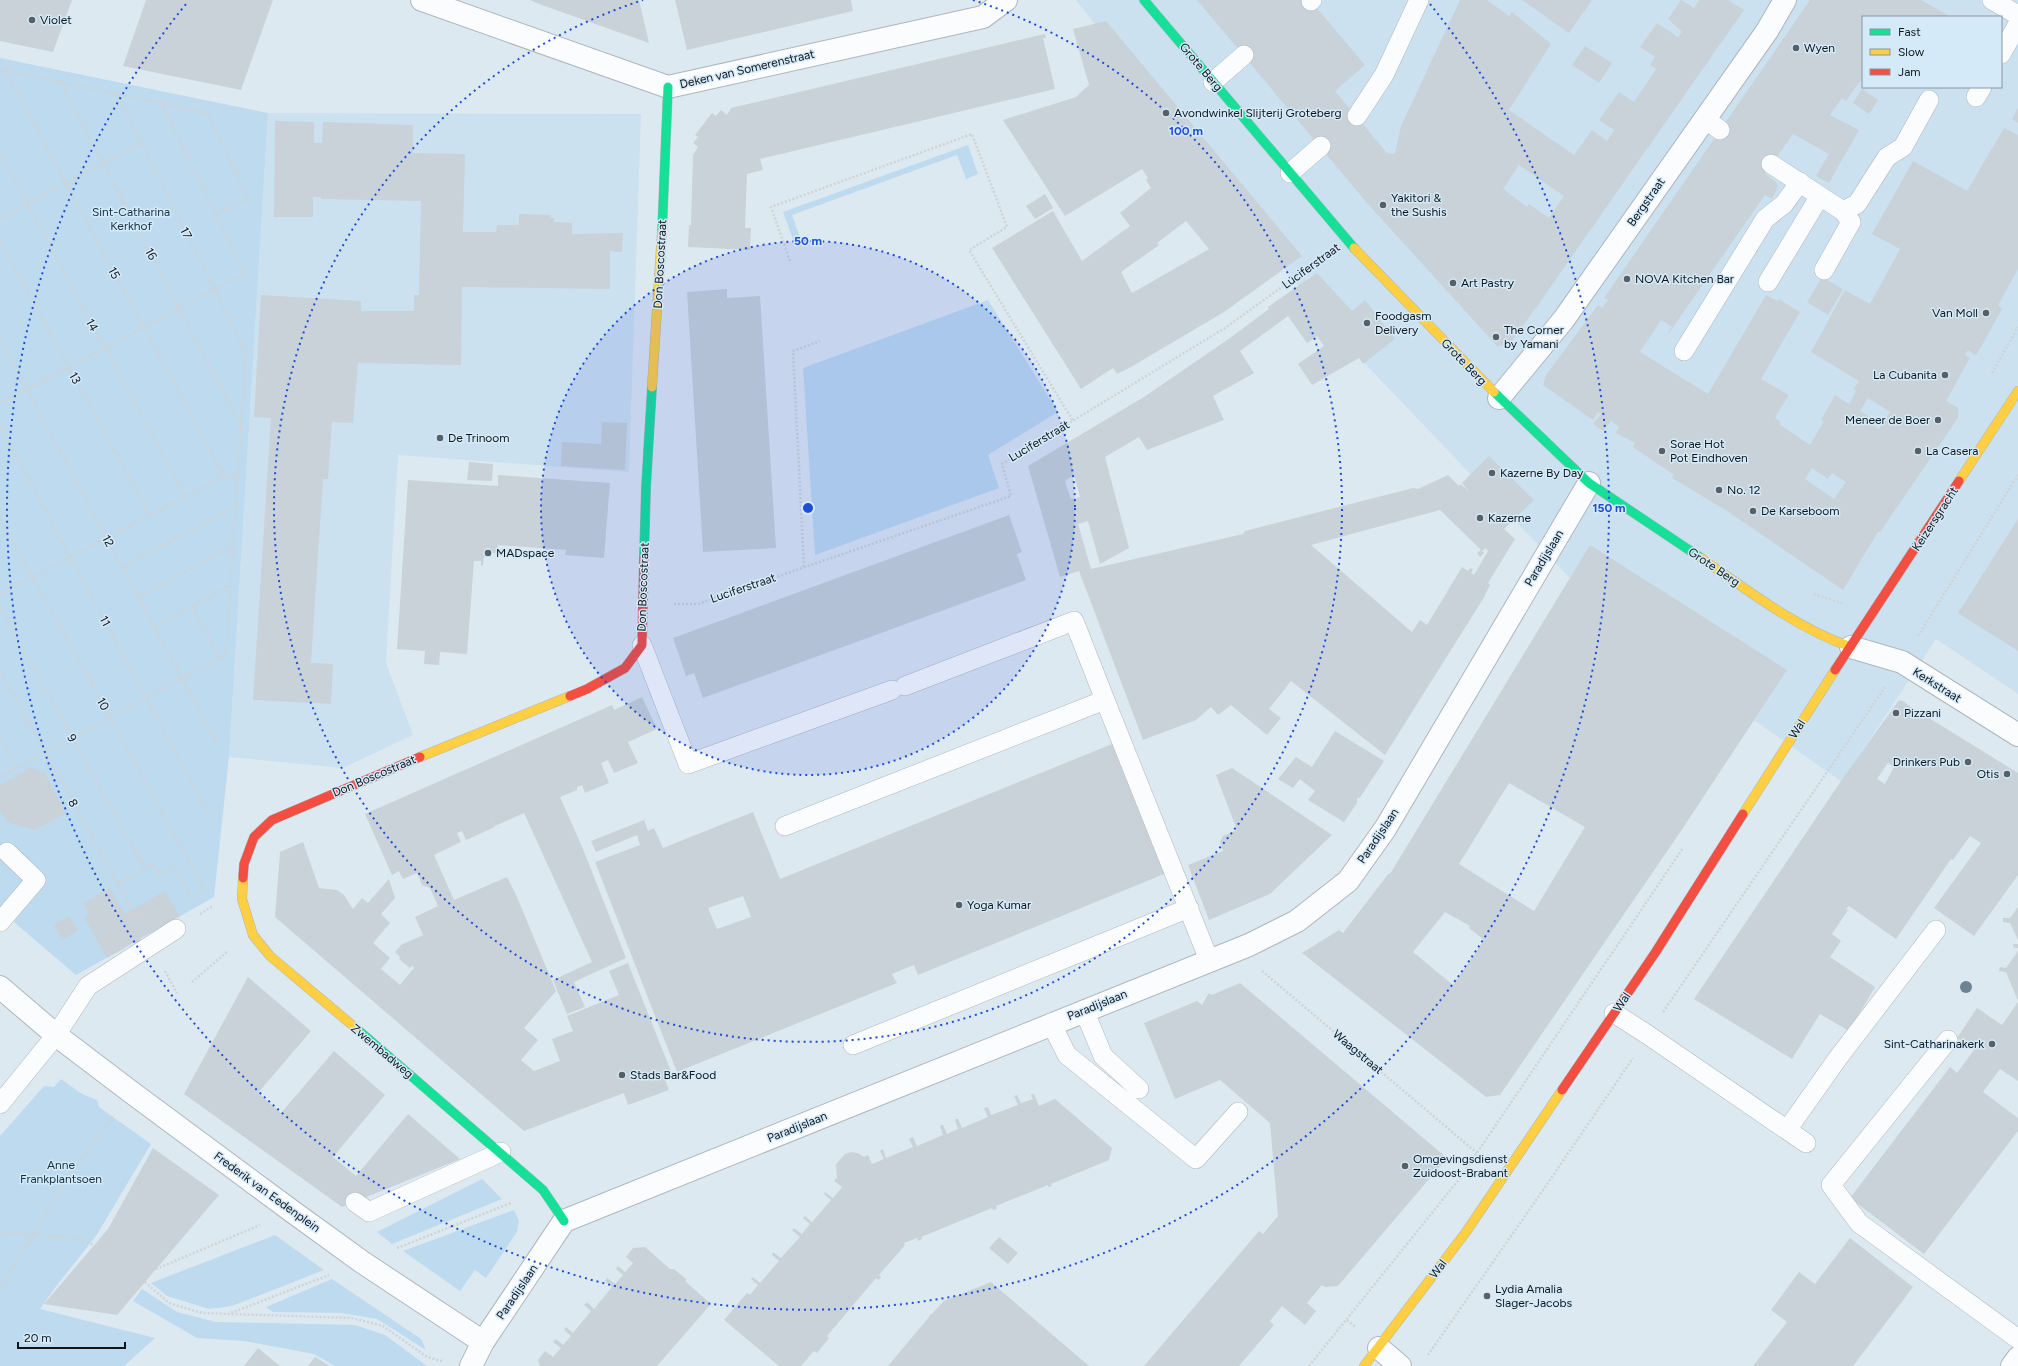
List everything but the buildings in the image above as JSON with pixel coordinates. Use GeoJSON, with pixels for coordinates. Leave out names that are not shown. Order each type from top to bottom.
{"type":"FeatureCollection","features":[{"type":"Feature","properties":{"kind":"street","name":"Deken van Somerenstraat"},"geometry":{"type":"LineString","coordinates":[[422,0],[668,87],[983,17],[1006,0]]}},
{"type":"Feature","properties":{"kind":"street","name":"Grote Berg"},"geometry":{"type":"LineString","coordinates":[[1144,0],[1346,240],[1499,398],[1589,483],[1749,591],[1827,639],[1851,647]]}},
{"type":"Feature","properties":{"kind":"street","name":"Bergstraat"},"geometry":{"type":"LineString","coordinates":[[1499,398],[1564,319],[1713,125],[1785,0]]}},
{"type":"Feature","properties":{"kind":"street","name":"Don Boscostraat"},"geometry":{"type":"LineString","coordinates":[[253,935],[242,899],[244,864],[254,837],[272,820],[388,770],[587,689],[626,668],[642,645],[646,487],[660,269],[668,87]]}},
{"type":"Feature","properties":{"kind":"street","name":"Keizersgracht"},"geometry":{"type":"LineString","coordinates":[[1851,647],[2018,391]]}},
{"type":"Feature","properties":{"kind":"street","name":"Paradijslaan"},"geometry":{"type":"LineString","coordinates":[[471,1366],[483,1342],[564,1221],[1051,1023],[1249,945],[1296,921],[1348,881],[1385,829],[1589,483]]}},
{"type":"Feature","properties":{"kind":"street","name":"Kerkstraat"},"geometry":{"type":"LineString","coordinates":[[1851,647],[1902,662],[2018,735]]}},
{"type":"Feature","properties":{"kind":"street","name":"Wal"},"geometry":{"type":"LineString","coordinates":[[1364,1366],[1466,1232],[1614,1014],[1655,953],[1851,647]]}},
{"type":"Feature","properties":{"kind":"street","name":"Zwembadweg"},"geometry":{"type":"LineString","coordinates":[[253,935],[270,956],[501,1152],[543,1190],[564,1221]]}},
{"type":"Feature","properties":{"kind":"street","name":"Frederik van Eedenplein"},"geometry":{"type":"LineString","coordinates":[[0,987],[56,1034],[131,1092],[293,1212],[362,1262],[483,1342]]}},
{"type":"Feature","properties":{"kind":"street"},"geometry":{"type":"LineString","coordinates":[[1379,1348],[1400,1366]]}},
{"type":"Feature","properties":{"kind":"street"},"geometry":{"type":"LineString","coordinates":[[2012,1366],[2018,1358]]}},
{"type":"Feature","properties":{"kind":"lane"},"geometry":{"type":"LineString","coordinates":[[1357,116],[1384,75],[1419,0]]}},
{"type":"Feature","properties":{"kind":"lane"},"geometry":{"type":"LineString","coordinates":[[1992,0],[2018,15]]}},
{"type":"Feature","properties":{"kind":"lane"},"geometry":{"type":"LineString","coordinates":[[2002,52],[2018,24]]}},
{"type":"Feature","properties":{"kind":"lane"},"geometry":{"type":"LineString","coordinates":[[1213,82],[1244,55]]}},
{"type":"Feature","properties":{"kind":"lane"},"geometry":{"type":"LineString","coordinates":[[1843,211],[1857,204],[1887,157],[1903,147],[1929,100]]}},
{"type":"Feature","properties":{"kind":"lane"},"geometry":{"type":"LineString","coordinates":[[1290,173],[1321,146]]}},
{"type":"Feature","properties":{"kind":"lane"},"geometry":{"type":"LineString","coordinates":[[1771,164],[1843,211],[1851,222],[1824,270]]}},
{"type":"Feature","properties":{"kind":"lane"},"geometry":{"type":"LineString","coordinates":[[1684,351],[1765,219],[1784,204],[1800,182]]}},
{"type":"Feature","properties":{"kind":"lane"},"geometry":{"type":"LineString","coordinates":[[1768,282],[1820,196]]}},
{"type":"Feature","properties":{"kind":"lane"},"geometry":{"type":"LineString","coordinates":[[642,645],[688,764],[899,688],[1074,620],[1209,960]]}},
{"type":"Feature","properties":{"kind":"lane"},"geometry":{"type":"LineString","coordinates":[[785,826],[1105,700]]}},
{"type":"Feature","properties":{"kind":"lane"},"geometry":{"type":"LineString","coordinates":[[0,922],[36,880],[7,852]]}},
{"type":"Feature","properties":{"kind":"lane"},"geometry":{"type":"LineString","coordinates":[[853,1045],[1189,908]]}},
{"type":"Feature","properties":{"kind":"lane"},"geometry":{"type":"LineString","coordinates":[[0,1104],[56,1034],[88,986],[176,929]]}},
{"type":"Feature","properties":{"kind":"lane"},"geometry":{"type":"LineString","coordinates":[[1787,1130],[1838,1058],[1936,930]]}},
{"type":"Feature","properties":{"kind":"lane"},"geometry":{"type":"LineString","coordinates":[[1084,1010],[1103,1056],[1139,1089]]}},
{"type":"Feature","properties":{"kind":"lane"},"geometry":{"type":"LineString","coordinates":[[1614,1014],[1648,1035],[1806,1144]]}},
{"type":"Feature","properties":{"kind":"lane"},"geometry":{"type":"LineString","coordinates":[[1051,1023],[1066,1055],[1196,1159],[1238,1112]]}},
{"type":"Feature","properties":{"kind":"lane"},"geometry":{"type":"LineString","coordinates":[[1948,1040],[1831,1185],[1859,1223],[2018,1340]]}},
{"type":"Feature","properties":{"kind":"lane"},"geometry":{"type":"LineString","coordinates":[[355,1202],[369,1212],[501,1152]]}},
{"type":"Feature","properties":{"kind":"path"},"geometry":{"type":"LineString","coordinates":[[0,69],[207,113],[248,199],[216,214]]}},
{"type":"Feature","properties":{"kind":"path","name":"15"},"geometry":{"type":"LineString","coordinates":[[5,70],[224,476]]}},
{"type":"Feature","properties":{"kind":"path","name":"16"},"geometry":{"type":"LineString","coordinates":[[60,81],[242,426]]}},
{"type":"Feature","properties":{"kind":"path","name":"17"},"geometry":{"type":"LineString","coordinates":[[116,93],[246,352],[242,426]]}},
{"type":"Feature","properties":{"kind":"path"},"geometry":{"type":"LineString","coordinates":[[0,404],[245,273],[161,103]]}},
{"type":"Feature","properties":{"kind":"path"},"geometry":{"type":"LineString","coordinates":[[790,261],[771,207],[972,134],[1007,227],[969,250],[1073,421]]}},
{"type":"Feature","properties":{"kind":"path"},"geometry":{"type":"LineString","coordinates":[[0,219],[141,143]]}},
{"type":"Feature","properties":{"kind":"path","name":"14"},"geometry":{"type":"LineString","coordinates":[[0,153],[185,496]]}},
{"type":"Feature","properties":{"kind":"path","name":"Luciferstraat"},"geometry":{"type":"LineString","coordinates":[[642,605],[698,604],[1010,496],[1002,464],[1225,328],[1346,240]]}},
{"type":"Feature","properties":{"kind":"path","name":"13"},"geometry":{"type":"LineString","coordinates":[[0,241],[150,515]]}},
{"type":"Feature","properties":{"kind":"path","name":"12"},"geometry":{"type":"LineString","coordinates":[[0,339],[217,744]]}},
{"type":"Feature","properties":{"kind":"path"},"geometry":{"type":"LineString","coordinates":[[804,567],[793,351],[820,341]]}},
{"type":"Feature","properties":{"kind":"path","name":"11"},"geometry":{"type":"LineString","coordinates":[[0,426],[210,817]]}},
{"type":"Feature","properties":{"kind":"path"},"geometry":{"type":"LineString","coordinates":[[0,778],[226,655],[242,426]]}},
{"type":"Feature","properties":{"kind":"path"},"geometry":{"type":"LineString","coordinates":[[1902,662],[2018,475]]}},
{"type":"Feature","properties":{"kind":"path"},"geometry":{"type":"LineString","coordinates":[[0,594],[224,476],[238,477]]}},
{"type":"Feature","properties":{"kind":"path"},"geometry":{"type":"LineString","coordinates":[[122,567],[237,505]]}},
{"type":"Feature","properties":{"kind":"path","name":"10"},"geometry":{"type":"LineString","coordinates":[[0,518],[205,890],[192,898],[173,866],[159,875],[153,864],[145,869]]}},
{"type":"Feature","properties":{"kind":"path"},"geometry":{"type":"LineString","coordinates":[[138,597],[234,546]]}},
{"type":"Feature","properties":{"kind":"path"},"geometry":{"type":"LineString","coordinates":[[154,626],[231,585]]}},
{"type":"Feature","properties":{"kind":"path","name":"9"},"geometry":{"type":"LineString","coordinates":[[0,606],[145,869]]}},
{"type":"Feature","properties":{"kind":"path"},"geometry":{"type":"LineString","coordinates":[[192,606],[220,659]]}},
{"type":"Feature","properties":{"kind":"path","name":"8"},"geometry":{"type":"LineString","coordinates":[[0,670],[139,923]]}},
{"type":"Feature","properties":{"kind":"path"},"geometry":{"type":"LineString","coordinates":[[0,735],[18,768]]}},
{"type":"Feature","properties":{"kind":"path"},"geometry":{"type":"LineString","coordinates":[[1309,1366],[1460,1178],[1687,843]]}},
{"type":"Feature","properties":{"kind":"path"},"geometry":{"type":"LineString","coordinates":[[118,884],[145,869]]}},
{"type":"Feature","properties":{"kind":"path"},"geometry":{"type":"LineString","coordinates":[[176,929],[217,904],[242,899]]}},
{"type":"Feature","properties":{"kind":"path"},"geometry":{"type":"LineString","coordinates":[[192,982],[222,955],[253,935]]}},
{"type":"Feature","properties":{"kind":"path","name":"Waagstraat"},"geometry":{"type":"LineString","coordinates":[[1249,945],[1257,967],[1477,1153]]}},
{"type":"Feature","properties":{"kind":"path"},"geometry":{"type":"LineString","coordinates":[[0,1289],[70,1174],[131,1092]]}},
{"type":"Feature","properties":{"kind":"path"},"geometry":{"type":"LineString","coordinates":[[156,1269],[293,1212]]}},
{"type":"Feature","properties":{"kind":"path"},"geometry":{"type":"LineString","coordinates":[[0,1232],[33,1233],[77,1238],[94,1245]]}},
{"type":"Feature","properties":{"kind":"path"},"geometry":{"type":"LineString","coordinates":[[145,1282],[169,1303],[202,1313],[352,1318],[383,1326],[427,1357],[448,1362]]}},
{"type":"Feature","properties":{"kind":"shaded area"},"geometry":{"type":"Polygon","coordinates":[[[1076,0],[2018,0],[2018,694],[1936,639],[1842,782],[1607,617],[1331,328],[1076,0]]]}},
{"type":"Feature","properties":{"kind":"shaded area","name":"De Trinoom"},"geometry":{"type":"Polygon","coordinates":[[[268,113],[641,114],[629,472],[398,455],[386,663],[413,735],[343,768],[229,757],[268,113]]]}},
{"type":"Feature","properties":{"kind":"green space","name":"Sint-Catharina Kerkhof"},"geometry":{"type":"Polygon","coordinates":[[[0,58],[268,113],[229,757],[214,897],[76,975],[0,910],[0,58]]]}},
{"type":"Feature","properties":{"kind":"green space"},"geometry":{"type":"Polygon","coordinates":[[[968,145],[978,174],[966,179],[957,155],[792,215],[801,240],[794,242],[783,212],[968,145]]]}},
{"type":"Feature","properties":{"kind":"green space"},"geometry":{"type":"Polygon","coordinates":[[[988,300],[1058,412],[988,455],[999,488],[815,555],[803,368],[988,300]]]}},
{"type":"Feature","properties":{"kind":"green space","name":"Anne Frankplantsoen"},"geometry":{"type":"Polygon","coordinates":[[[61,1079],[82,1094],[97,1100],[99,1107],[151,1144],[96,1236],[40,1309],[155,1338],[124,1366],[0,1366],[0,1136],[44,1086],[54,1087],[61,1079]]]}},
{"type":"Feature","properties":{"kind":"green space"},"geometry":{"type":"Polygon","coordinates":[[[482,1179],[502,1199],[392,1244],[377,1232],[482,1179]]]}},
{"type":"Feature","properties":{"kind":"green space"},"geometry":{"type":"Polygon","coordinates":[[[514,1210],[519,1221],[517,1232],[486,1278],[475,1270],[460,1291],[403,1251],[514,1210]]]}},
{"type":"Feature","properties":{"kind":"green space"},"geometry":{"type":"Polygon","coordinates":[[[275,1235],[324,1270],[232,1306],[209,1309],[167,1296],[151,1283],[275,1235]]]}},
{"type":"Feature","properties":{"kind":"green space"},"geometry":{"type":"Polygon","coordinates":[[[332,1279],[421,1339],[426,1350],[377,1319],[341,1313],[273,1312],[266,1307],[332,1279]]]}},
{"type":"Feature","properties":{"kind":"green space"},"geometry":{"type":"Polygon","coordinates":[[[142,1289],[177,1312],[216,1322],[355,1325],[385,1335],[427,1366],[335,1366],[314,1354],[244,1341],[197,1338],[133,1301],[142,1289]]]}},
{"type":"Feature","properties":{"kind":"traffic: fast"},"geometry":{"type":"LineString","coordinates":[[1144,0],[1354,248]]}},
{"type":"Feature","properties":{"kind":"traffic: fast"},"geometry":{"type":"LineString","coordinates":[[662,232],[668,87]]}},
{"type":"Feature","properties":{"kind":"traffic: fast"},"geometry":{"type":"LineString","coordinates":[[644,558],[646,487],[652,387]]}},
{"type":"Feature","properties":{"kind":"traffic: fast"},"geometry":{"type":"LineString","coordinates":[[1494,392],[1589,483],[1701,558]]}},
{"type":"Feature","properties":{"kind":"traffic: fast"},"geometry":{"type":"LineString","coordinates":[[358,1030],[543,1190],[564,1221]]}},
{"type":"Feature","properties":{"kind":"traffic: slow"},"geometry":{"type":"LineString","coordinates":[[652,387],[662,232]]}},
{"type":"Feature","properties":{"kind":"traffic: slow"},"geometry":{"type":"LineString","coordinates":[[1354,248],[1494,392]]}},
{"type":"Feature","properties":{"kind":"traffic: slow"},"geometry":{"type":"LineString","coordinates":[[1959,481],[2018,391]]}},
{"type":"Feature","properties":{"kind":"traffic: slow"},"geometry":{"type":"LineString","coordinates":[[1701,558],[1773,608],[1812,630],[1851,647]]}},
{"type":"Feature","properties":{"kind":"traffic: slow"},"geometry":{"type":"LineString","coordinates":[[1743,814],[1835,670]]}},
{"type":"Feature","properties":{"kind":"traffic: slow"},"geometry":{"type":"LineString","coordinates":[[420,757],[570,696]]}},
{"type":"Feature","properties":{"kind":"traffic: slow"},"geometry":{"type":"LineString","coordinates":[[243,878],[242,899],[253,935],[270,956],[358,1030]]}},
{"type":"Feature","properties":{"kind":"traffic: slow"},"geometry":{"type":"LineString","coordinates":[[1364,1366],[1466,1232],[1562,1090]]}},
{"type":"Feature","properties":{"kind":"traffic: jam"},"geometry":{"type":"LineString","coordinates":[[1835,670],[1959,481]]}},
{"type":"Feature","properties":{"kind":"traffic: jam"},"geometry":{"type":"LineString","coordinates":[[570,696],[587,689],[625,668],[642,645],[644,558]]}},
{"type":"Feature","properties":{"kind":"traffic: jam"},"geometry":{"type":"LineString","coordinates":[[243,878],[244,864],[254,837],[272,820],[420,757]]}},
{"type":"Feature","properties":{"kind":"traffic: jam"},"geometry":{"type":"LineString","coordinates":[[1562,1090],[1655,953],[1743,814]]}},
{"type":"Feature","properties":{"kind":"place","name":"Violet"},"geometry":{"type":"Point","coordinates":[32,20]}},
{"type":"Feature","properties":{"kind":"place","name":"Wyen"},"geometry":{"type":"Point","coordinates":[1796,48]}},
{"type":"Feature","properties":{"kind":"place","name":"Avondwinkel Slijterij Groteberg"},"geometry":{"type":"Point","coordinates":[1166,113]}},
{"type":"Feature","properties":{"kind":"place","name":"Yakitori & the Sushis"},"geometry":{"type":"Point","coordinates":[1383,205]}},
{"type":"Feature","properties":{"kind":"place","name":"NOVA Kitchen Bar"},"geometry":{"type":"Point","coordinates":[1627,279]}},
{"type":"Feature","properties":{"kind":"place","name":"Art Pastry"},"geometry":{"type":"Point","coordinates":[1453,283]}},
{"type":"Feature","properties":{"kind":"place","name":"Van Moll"},"geometry":{"type":"Point","coordinates":[1986,313]}},
{"type":"Feature","properties":{"kind":"place","name":"Foodgasm Delivery"},"geometry":{"type":"Point","coordinates":[1367,323]}},
{"type":"Feature","properties":{"kind":"place","name":"The Corner by Yamani"},"geometry":{"type":"Point","coordinates":[1496,337]}},
{"type":"Feature","properties":{"kind":"place","name":"La Cubanita"},"geometry":{"type":"Point","coordinates":[1945,375]}},
{"type":"Feature","properties":{"kind":"place","name":"Meneer de Boer"},"geometry":{"type":"Point","coordinates":[1938,420]}},
{"type":"Feature","properties":{"kind":"place","name":"De Trinoom"},"geometry":{"type":"Point","coordinates":[440,438]}},
{"type":"Feature","properties":{"kind":"place","name":"Sorae Hot Pot Eindhoven"},"geometry":{"type":"Point","coordinates":[1662,451]}},
{"type":"Feature","properties":{"kind":"place","name":"La Casera"},"geometry":{"type":"Point","coordinates":[1918,451]}},
{"type":"Feature","properties":{"kind":"place","name":"Kazerne By Day"},"geometry":{"type":"Point","coordinates":[1492,473]}},
{"type":"Feature","properties":{"kind":"place","name":"No. 12"},"geometry":{"type":"Point","coordinates":[1719,490]}},
{"type":"Feature","properties":{"kind":"place","name":"De Karseboom"},"geometry":{"type":"Point","coordinates":[1753,511]}},
{"type":"Feature","properties":{"kind":"place","name":"Kazerne"},"geometry":{"type":"Point","coordinates":[1480,518]}},
{"type":"Feature","properties":{"kind":"place","name":"MADspace"},"geometry":{"type":"Point","coordinates":[488,553]}},
{"type":"Feature","properties":{"kind":"place","name":"Pizzani"},"geometry":{"type":"Point","coordinates":[1896,713]}},
{"type":"Feature","properties":{"kind":"place","name":"Drinkers Pub"},"geometry":{"type":"Point","coordinates":[1968,762]}},
{"type":"Feature","properties":{"kind":"place","name":"Otis"},"geometry":{"type":"Point","coordinates":[2007,774]}},
{"type":"Feature","properties":{"kind":"place","name":"Yoga Kumar"},"geometry":{"type":"Point","coordinates":[959,905]}},
{"type":"Feature","properties":{"kind":"place","name":"Sint-Catharinakerk"},"geometry":{"type":"Point","coordinates":[1992,1044]}},
{"type":"Feature","properties":{"kind":"place","name":"Stads Bar&Food"},"geometry":{"type":"Point","coordinates":[622,1075]}},
{"type":"Feature","properties":{"kind":"place","name":"Omgevingsdienst Zuidoost-Brabant"},"geometry":{"type":"Point","coordinates":[1405,1166]}},
{"type":"Feature","properties":{"kind":"place","name":"Lydia Amalia Slager-Jacobs"},"geometry":{"type":"Point","coordinates":[1487,1296]}}]}
